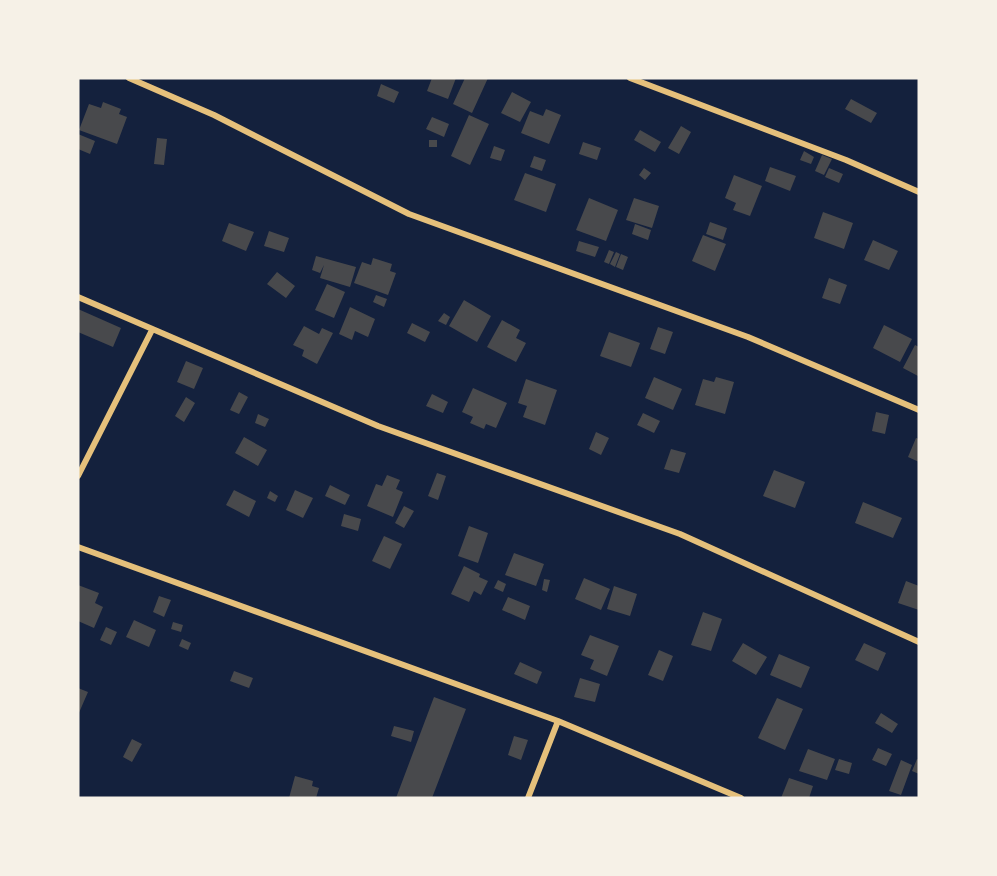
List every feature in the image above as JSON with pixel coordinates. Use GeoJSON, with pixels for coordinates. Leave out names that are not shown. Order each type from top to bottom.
{"type":"FeatureCollection","features":[{"type":"Feature","properties":{"kind":"street"},"geometry":{"type":"LineString","coordinates":[[129,78],[214,116],[410,214],[748,337],[919,410]]}},
{"type":"Feature","properties":{"kind":"street"},"geometry":{"type":"LineString","coordinates":[[630,78],[846,160],[919,192]]}},
{"type":"Feature","properties":{"kind":"street"},"geometry":{"type":"LineString","coordinates":[[78,297],[378,426],[680,534],[919,642]]}},
{"type":"Feature","properties":{"kind":"street"},"geometry":{"type":"LineString","coordinates":[[78,476],[152,330]]}},
{"type":"Feature","properties":{"kind":"street"},"geometry":{"type":"LineString","coordinates":[[78,548],[558,722],[741,798]]}},
{"type":"Feature","properties":{"kind":"street"},"geometry":{"type":"LineString","coordinates":[[528,798],[558,722]]}},
{"type":"Feature","properties":{"kind":"building"},"geometry":{"type":"Polygon","coordinates":[[[432,78],[456,78],[448,99],[427,91],[432,78]]]}},
{"type":"Feature","properties":{"kind":"building"},"geometry":{"type":"Polygon","coordinates":[[[465,78],[488,78],[472,113],[453,104],[465,78]]]}},
{"type":"Feature","properties":{"kind":"building"},"geometry":{"type":"Polygon","coordinates":[[[381,84],[399,92],[394,103],[377,96],[381,84]]]}},
{"type":"Feature","properties":{"kind":"building"},"geometry":{"type":"Polygon","coordinates":[[[512,92],[531,102],[520,122],[501,113],[512,92]]]}},
{"type":"Feature","properties":{"kind":"building"},"geometry":{"type":"Polygon","coordinates":[[[851,99],[877,113],[871,123],[845,109],[851,99]]]}},
{"type":"Feature","properties":{"kind":"building"},"geometry":{"type":"Polygon","coordinates":[[[103,102],[121,109],[119,114],[127,117],[117,144],[79,130],[89,104],[101,108],[103,102]]]}},
{"type":"Feature","properties":{"kind":"building"},"geometry":{"type":"Polygon","coordinates":[[[546,109],[561,115],[549,144],[521,133],[530,111],[543,116],[546,109]]]}},
{"type":"Feature","properties":{"kind":"building"},"geometry":{"type":"Polygon","coordinates":[[[469,115],[489,124],[470,165],[451,156],[469,115]]]}},
{"type":"Feature","properties":{"kind":"building"},"geometry":{"type":"Polygon","coordinates":[[[432,117],[449,124],[444,137],[426,129],[432,117]]]}},
{"type":"Feature","properties":{"kind":"building"},"geometry":{"type":"Polygon","coordinates":[[[681,126],[691,132],[679,154],[668,148],[681,126]]]}},
{"type":"Feature","properties":{"kind":"building"},"geometry":{"type":"Polygon","coordinates":[[[640,130],[661,142],[655,152],[634,140],[640,130]]]}},
{"type":"Feature","properties":{"kind":"building"},"geometry":{"type":"Polygon","coordinates":[[[78,134],[95,141],[90,154],[78,149],[78,134]]]}},
{"type":"Feature","properties":{"kind":"building"},"geometry":{"type":"Polygon","coordinates":[[[157,138],[167,139],[164,165],[154,164],[157,138]]]}},
{"type":"Feature","properties":{"kind":"building"},"geometry":{"type":"Polygon","coordinates":[[[429,140],[437,140],[437,147],[429,147],[429,140]]]}},
{"type":"Feature","properties":{"kind":"building"},"geometry":{"type":"Polygon","coordinates":[[[583,142],[601,148],[597,160],[579,154],[583,142]]]}},
{"type":"Feature","properties":{"kind":"building"},"geometry":{"type":"Polygon","coordinates":[[[494,146],[505,150],[501,161],[490,158],[494,146]]]}},
{"type":"Feature","properties":{"kind":"building"},"geometry":{"type":"Polygon","coordinates":[[[804,151],[814,157],[811,164],[800,160],[804,151]]]}},
{"type":"Feature","properties":{"kind":"building"},"geometry":{"type":"Polygon","coordinates":[[[822,155],[832,159],[824,175],[815,171],[822,155]]]}},
{"type":"Feature","properties":{"kind":"building"},"geometry":{"type":"Polygon","coordinates":[[[534,156],[546,160],[542,171],[530,167],[534,156]]]}},
{"type":"Feature","properties":{"kind":"building"},"geometry":{"type":"Polygon","coordinates":[[[770,167],[796,176],[790,191],[765,181],[770,167]]]}},
{"type":"Feature","properties":{"kind":"building"},"geometry":{"type":"Polygon","coordinates":[[[644,168],[651,173],[645,180],[639,175],[644,168]]]}},
{"type":"Feature","properties":{"kind":"building"},"geometry":{"type":"Polygon","coordinates":[[[829,168],[843,174],[839,183],[825,177],[829,168]]]}},
{"type":"Feature","properties":{"kind":"building"},"geometry":{"type":"Polygon","coordinates":[[[525,173],[556,184],[546,212],[514,200],[525,173]]]}},
{"type":"Feature","properties":{"kind":"building"},"geometry":{"type":"Polygon","coordinates":[[[734,175],[762,186],[750,216],[733,210],[736,203],[725,198],[734,175]]]}},
{"type":"Feature","properties":{"kind":"building"},"geometry":{"type":"Polygon","coordinates":[[[589,198],[618,210],[606,241],[576,230],[589,198]]]}},
{"type":"Feature","properties":{"kind":"building"},"geometry":{"type":"Polygon","coordinates":[[[634,198],[659,206],[652,228],[626,220],[634,198]]]}},
{"type":"Feature","properties":{"kind":"building"},"geometry":{"type":"Polygon","coordinates":[[[823,212],[853,223],[844,249],[814,238],[823,212]]]}},
{"type":"Feature","properties":{"kind":"building"},"geometry":{"type":"Polygon","coordinates":[[[710,222],[727,228],[723,240],[706,234],[710,222]]]}},
{"type":"Feature","properties":{"kind":"building"},"geometry":{"type":"Polygon","coordinates":[[[229,223],[254,232],[246,251],[222,241],[229,223]]]}},
{"type":"Feature","properties":{"kind":"building"},"geometry":{"type":"Polygon","coordinates":[[[635,224],[651,230],[648,240],[632,234],[635,224]]]}},
{"type":"Feature","properties":{"kind":"building"},"geometry":{"type":"Polygon","coordinates":[[[269,231],[289,238],[284,252],[264,246],[269,231]]]}},
{"type":"Feature","properties":{"kind":"building"},"geometry":{"type":"Polygon","coordinates":[[[703,235],[726,244],[715,271],[692,261],[703,235]]]}},
{"type":"Feature","properties":{"kind":"building"},"geometry":{"type":"Polygon","coordinates":[[[873,240],[898,251],[889,270],[864,260],[873,240]]]}},
{"type":"Feature","properties":{"kind":"building"},"geometry":{"type":"Polygon","coordinates":[[[579,241],[599,247],[595,257],[576,251],[579,241]]]}},
{"type":"Feature","properties":{"kind":"building"},"geometry":{"type":"Polygon","coordinates":[[[609,250],[614,252],[609,264],[604,262],[609,250]]]}},
{"type":"Feature","properties":{"kind":"building"},"geometry":{"type":"Polygon","coordinates":[[[616,252],[620,254],[615,267],[610,264],[616,252]]]}},
{"type":"Feature","properties":{"kind":"building"},"geometry":{"type":"Polygon","coordinates":[[[621,254],[628,257],[623,270],[616,267],[621,254]]]}},
{"type":"Feature","properties":{"kind":"building"},"geometry":{"type":"Polygon","coordinates":[[[316,256],[356,267],[350,287],[320,278],[324,265],[320,273],[312,270],[316,256]]]}},
{"type":"Feature","properties":{"kind":"building"},"geometry":{"type":"Polygon","coordinates":[[[373,258],[392,264],[390,271],[396,273],[388,295],[354,283],[362,262],[371,265],[373,258]]]}},
{"type":"Feature","properties":{"kind":"building"},"geometry":{"type":"Polygon","coordinates":[[[277,272],[295,286],[286,298],[267,284],[277,272]]]}},
{"type":"Feature","properties":{"kind":"building"},"geometry":{"type":"Polygon","coordinates":[[[829,278],[847,285],[840,304],[822,298],[829,278]]]}},
{"type":"Feature","properties":{"kind":"building"},"geometry":{"type":"Polygon","coordinates":[[[327,284],[345,292],[334,318],[315,310],[327,284]]]}},
{"type":"Feature","properties":{"kind":"building"},"geometry":{"type":"Polygon","coordinates":[[[376,295],[387,299],[384,307],[373,302],[376,295]]]}},
{"type":"Feature","properties":{"kind":"building"},"geometry":{"type":"Polygon","coordinates":[[[464,300],[491,316],[477,342],[449,326],[464,300]]]}},
{"type":"Feature","properties":{"kind":"building"},"geometry":{"type":"Polygon","coordinates":[[[350,307],[375,319],[368,337],[355,331],[352,340],[339,334],[350,307]]]}},
{"type":"Feature","properties":{"kind":"building"},"geometry":{"type":"Polygon","coordinates":[[[78,309],[121,328],[113,347],[78,332],[78,309]]]}},
{"type":"Feature","properties":{"kind":"building"},"geometry":{"type":"Polygon","coordinates":[[[444,313],[450,317],[446,325],[438,321],[444,313]]]}},
{"type":"Feature","properties":{"kind":"building"},"geometry":{"type":"Polygon","coordinates":[[[502,320],[520,330],[516,338],[526,343],[516,362],[487,347],[502,320]]]}},
{"type":"Feature","properties":{"kind":"building"},"geometry":{"type":"Polygon","coordinates":[[[412,323],[430,332],[425,342],[407,333],[412,323]]]}},
{"type":"Feature","properties":{"kind":"building"},"geometry":{"type":"Polygon","coordinates":[[[884,325],[912,339],[900,362],[873,348],[884,325]]]}},
{"type":"Feature","properties":{"kind":"building"},"geometry":{"type":"Polygon","coordinates":[[[304,326],[319,334],[322,328],[333,333],[317,364],[302,356],[304,350],[293,345],[304,326]]]}},
{"type":"Feature","properties":{"kind":"building"},"geometry":{"type":"Polygon","coordinates":[[[658,327],[673,332],[665,354],[650,349],[658,327]]]}},
{"type":"Feature","properties":{"kind":"building"},"geometry":{"type":"Polygon","coordinates":[[[609,332],[640,343],[631,367],[600,356],[609,332]]]}},
{"type":"Feature","properties":{"kind":"building"},"geometry":{"type":"Polygon","coordinates":[[[915,345],[919,347],[918,376],[903,368],[915,345]]]}},
{"type":"Feature","properties":{"kind":"building"},"geometry":{"type":"Polygon","coordinates":[[[186,361],[203,368],[194,389],[177,382],[186,361]]]}},
{"type":"Feature","properties":{"kind":"building"},"geometry":{"type":"Polygon","coordinates":[[[654,377],[682,389],[673,410],[645,398],[654,377]]]}},
{"type":"Feature","properties":{"kind":"building"},"geometry":{"type":"Polygon","coordinates":[[[716,377],[734,382],[725,414],[695,405],[703,379],[714,382],[716,377]]]}},
{"type":"Feature","properties":{"kind":"building"},"geometry":{"type":"Polygon","coordinates":[[[526,379],[557,390],[545,425],[523,417],[527,406],[518,403],[526,379]]]}},
{"type":"Feature","properties":{"kind":"building"},"geometry":{"type":"Polygon","coordinates":[[[473,388],[507,403],[496,428],[486,424],[484,429],[470,423],[473,417],[462,412],[473,388]]]}},
{"type":"Feature","properties":{"kind":"building"},"geometry":{"type":"Polygon","coordinates":[[[239,392],[248,397],[239,414],[230,410],[239,392]]]}},
{"type":"Feature","properties":{"kind":"building"},"geometry":{"type":"Polygon","coordinates":[[[432,394],[448,402],[443,413],[426,406],[432,394]]]}},
{"type":"Feature","properties":{"kind":"building"},"geometry":{"type":"Polygon","coordinates":[[[186,397],[195,403],[184,422],[175,416],[186,397]]]}},
{"type":"Feature","properties":{"kind":"building"},"geometry":{"type":"Polygon","coordinates":[[[876,412],[889,415],[885,434],[872,431],[876,412]]]}},
{"type":"Feature","properties":{"kind":"building"},"geometry":{"type":"Polygon","coordinates":[[[643,413],[660,421],[654,433],[637,425],[643,413]]]}},
{"type":"Feature","properties":{"kind":"building"},"geometry":{"type":"Polygon","coordinates":[[[258,414],[269,419],[265,427],[255,423],[258,414]]]}},
{"type":"Feature","properties":{"kind":"building"},"geometry":{"type":"Polygon","coordinates":[[[596,432],[609,438],[601,455],[589,449],[596,432]]]}},
{"type":"Feature","properties":{"kind":"building"},"geometry":{"type":"Polygon","coordinates":[[[244,437],[267,450],[258,466],[235,453],[244,437]]]}},
{"type":"Feature","properties":{"kind":"building"},"geometry":{"type":"Polygon","coordinates":[[[916,438],[919,439],[919,462],[908,457],[916,438]]]}},
{"type":"Feature","properties":{"kind":"building"},"geometry":{"type":"Polygon","coordinates":[[[671,449],[686,453],[679,473],[664,469],[671,449]]]}},
{"type":"Feature","properties":{"kind":"building"},"geometry":{"type":"Polygon","coordinates":[[[774,470],[805,482],[795,508],[763,496],[774,470]]]}},
{"type":"Feature","properties":{"kind":"building"},"geometry":{"type":"Polygon","coordinates":[[[437,473],[446,476],[438,500],[428,496],[437,473]]]}},
{"type":"Feature","properties":{"kind":"building"},"geometry":{"type":"Polygon","coordinates":[[[387,475],[400,480],[396,489],[403,492],[393,517],[367,506],[376,484],[382,486],[387,475]]]}},
{"type":"Feature","properties":{"kind":"building"},"geometry":{"type":"Polygon","coordinates":[[[330,485],[350,495],[345,505],[325,496],[330,485]]]}},
{"type":"Feature","properties":{"kind":"building"},"geometry":{"type":"Polygon","coordinates":[[[234,490],[256,501],[249,517],[226,505],[234,490]]]}},
{"type":"Feature","properties":{"kind":"building"},"geometry":{"type":"Polygon","coordinates":[[[295,490],[313,498],[303,518],[286,510],[295,490]]]}},
{"type":"Feature","properties":{"kind":"building"},"geometry":{"type":"Polygon","coordinates":[[[270,491],[278,496],[275,502],[267,498],[270,491]]]}},
{"type":"Feature","properties":{"kind":"building"},"geometry":{"type":"Polygon","coordinates":[[[863,502],[902,518],[893,538],[855,523],[863,502]]]}},
{"type":"Feature","properties":{"kind":"building"},"geometry":{"type":"Polygon","coordinates":[[[404,506],[414,511],[404,528],[395,523],[404,506]]]}},
{"type":"Feature","properties":{"kind":"building"},"geometry":{"type":"Polygon","coordinates":[[[344,514],[361,519],[358,531],[341,526],[344,514]]]}},
{"type":"Feature","properties":{"kind":"building"},"geometry":{"type":"Polygon","coordinates":[[[469,526],[488,533],[478,563],[458,556],[469,526]]]}},
{"type":"Feature","properties":{"kind":"building"},"geometry":{"type":"Polygon","coordinates":[[[384,536],[402,544],[390,569],[372,561],[384,536]]]}},
{"type":"Feature","properties":{"kind":"building"},"geometry":{"type":"Polygon","coordinates":[[[514,553],[544,564],[536,586],[505,575],[514,553]]]}},
{"type":"Feature","properties":{"kind":"building"},"geometry":{"type":"Polygon","coordinates":[[[464,566],[488,581],[481,595],[474,591],[469,602],[451,594],[464,566]]]}},
{"type":"Feature","properties":{"kind":"building"},"geometry":{"type":"Polygon","coordinates":[[[584,578],[610,589],[601,610],[575,599],[584,578]]]}},
{"type":"Feature","properties":{"kind":"building"},"geometry":{"type":"Polygon","coordinates":[[[544,579],[550,580],[547,592],[542,590],[544,579]]]}},
{"type":"Feature","properties":{"kind":"building"},"geometry":{"type":"Polygon","coordinates":[[[498,580],[506,584],[503,592],[494,588],[498,580]]]}},
{"type":"Feature","properties":{"kind":"building"},"geometry":{"type":"Polygon","coordinates":[[[906,581],[919,586],[919,610],[898,603],[906,581]]]}},
{"type":"Feature","properties":{"kind":"building"},"geometry":{"type":"Polygon","coordinates":[[[78,585],[99,593],[95,603],[103,607],[94,628],[78,621],[78,585]]]}},
{"type":"Feature","properties":{"kind":"building"},"geometry":{"type":"Polygon","coordinates":[[[614,586],[637,594],[630,616],[607,609],[614,586]]]}},
{"type":"Feature","properties":{"kind":"building"},"geometry":{"type":"Polygon","coordinates":[[[159,596],[171,600],[164,617],[153,612],[159,596]]]}},
{"type":"Feature","properties":{"kind":"building"},"geometry":{"type":"Polygon","coordinates":[[[508,597],[530,606],[525,620],[502,610],[508,597]]]}},
{"type":"Feature","properties":{"kind":"building"},"geometry":{"type":"Polygon","coordinates":[[[703,612],[722,619],[711,651],[691,645],[703,612]]]}},
{"type":"Feature","properties":{"kind":"building"},"geometry":{"type":"Polygon","coordinates":[[[134,620],[156,630],[149,647],[126,637],[134,620]]]}},
{"type":"Feature","properties":{"kind":"building"},"geometry":{"type":"Polygon","coordinates":[[[173,622],[183,625],[181,632],[171,629],[173,622]]]}},
{"type":"Feature","properties":{"kind":"building"},"geometry":{"type":"Polygon","coordinates":[[[106,627],[117,632],[111,645],[100,640],[106,627]]]}},
{"type":"Feature","properties":{"kind":"building"},"geometry":{"type":"Polygon","coordinates":[[[590,635],[619,646],[607,676],[590,669],[594,660],[581,655],[590,635]]]}},
{"type":"Feature","properties":{"kind":"building"},"geometry":{"type":"Polygon","coordinates":[[[182,639],[191,643],[188,650],[179,646],[182,639]]]}},
{"type":"Feature","properties":{"kind":"building"},"geometry":{"type":"Polygon","coordinates":[[[743,643],[767,657],[756,675],[732,661],[743,643]]]}},
{"type":"Feature","properties":{"kind":"building"},"geometry":{"type":"Polygon","coordinates":[[[864,643],[886,653],[878,671],[855,660],[864,643]]]}},
{"type":"Feature","properties":{"kind":"building"},"geometry":{"type":"Polygon","coordinates":[[[659,650],[673,656],[663,681],[648,675],[659,650]]]}},
{"type":"Feature","properties":{"kind":"building"},"geometry":{"type":"Polygon","coordinates":[[[779,654],[810,667],[801,688],[770,675],[779,654]]]}},
{"type":"Feature","properties":{"kind":"building"},"geometry":{"type":"Polygon","coordinates":[[[520,662],[542,672],[537,684],[514,674],[520,662]]]}},
{"type":"Feature","properties":{"kind":"building"},"geometry":{"type":"Polygon","coordinates":[[[234,671],[253,678],[249,688],[230,681],[234,671]]]}},
{"type":"Feature","properties":{"kind":"building"},"geometry":{"type":"Polygon","coordinates":[[[580,678],[600,684],[595,702],[574,697],[580,678]]]}},
{"type":"Feature","properties":{"kind":"building"},"geometry":{"type":"Polygon","coordinates":[[[78,688],[88,692],[78,715],[78,688]]]}},
{"type":"Feature","properties":{"kind":"building"},"geometry":{"type":"Polygon","coordinates":[[[434,697],[466,709],[432,798],[396,798],[434,697]]]}},
{"type":"Feature","properties":{"kind":"building"},"geometry":{"type":"Polygon","coordinates":[[[777,698],[803,709],[785,750],[758,738],[777,698]]]}},
{"type":"Feature","properties":{"kind":"building"},"geometry":{"type":"Polygon","coordinates":[[[881,713],[898,724],[892,733],[875,723],[881,713]]]}},
{"type":"Feature","properties":{"kind":"building"},"geometry":{"type":"Polygon","coordinates":[[[394,726],[414,731],[411,742],[391,736],[394,726]]]}},
{"type":"Feature","properties":{"kind":"building"},"geometry":{"type":"Polygon","coordinates":[[[514,736],[528,740],[521,760],[508,755],[514,736]]]}},
{"type":"Feature","properties":{"kind":"building"},"geometry":{"type":"Polygon","coordinates":[[[132,739],[142,744],[132,762],[123,757],[132,739]]]}},
{"type":"Feature","properties":{"kind":"building"},"geometry":{"type":"Polygon","coordinates":[[[878,748],[892,754],[886,766],[872,760],[878,748]]]}},
{"type":"Feature","properties":{"kind":"building"},"geometry":{"type":"Polygon","coordinates":[[[808,749],[835,759],[827,780],[799,771],[808,749]]]}},
{"type":"Feature","properties":{"kind":"building"},"geometry":{"type":"Polygon","coordinates":[[[839,759],[852,763],[849,774],[835,770],[839,759]]]}},
{"type":"Feature","properties":{"kind":"building"},"geometry":{"type":"Polygon","coordinates":[[[917,759],[919,760],[919,774],[912,771],[917,759]]]}},
{"type":"Feature","properties":{"kind":"building"},"geometry":{"type":"Polygon","coordinates":[[[901,760],[912,765],[901,795],[889,791],[901,760]]]}},
{"type":"Feature","properties":{"kind":"building"},"geometry":{"type":"Polygon","coordinates":[[[295,776],[313,781],[312,786],[319,788],[316,798],[289,798],[295,776]]]}},
{"type":"Feature","properties":{"kind":"building"},"geometry":{"type":"Polygon","coordinates":[[[789,778],[813,786],[809,798],[781,798],[789,778]]]}}]}
